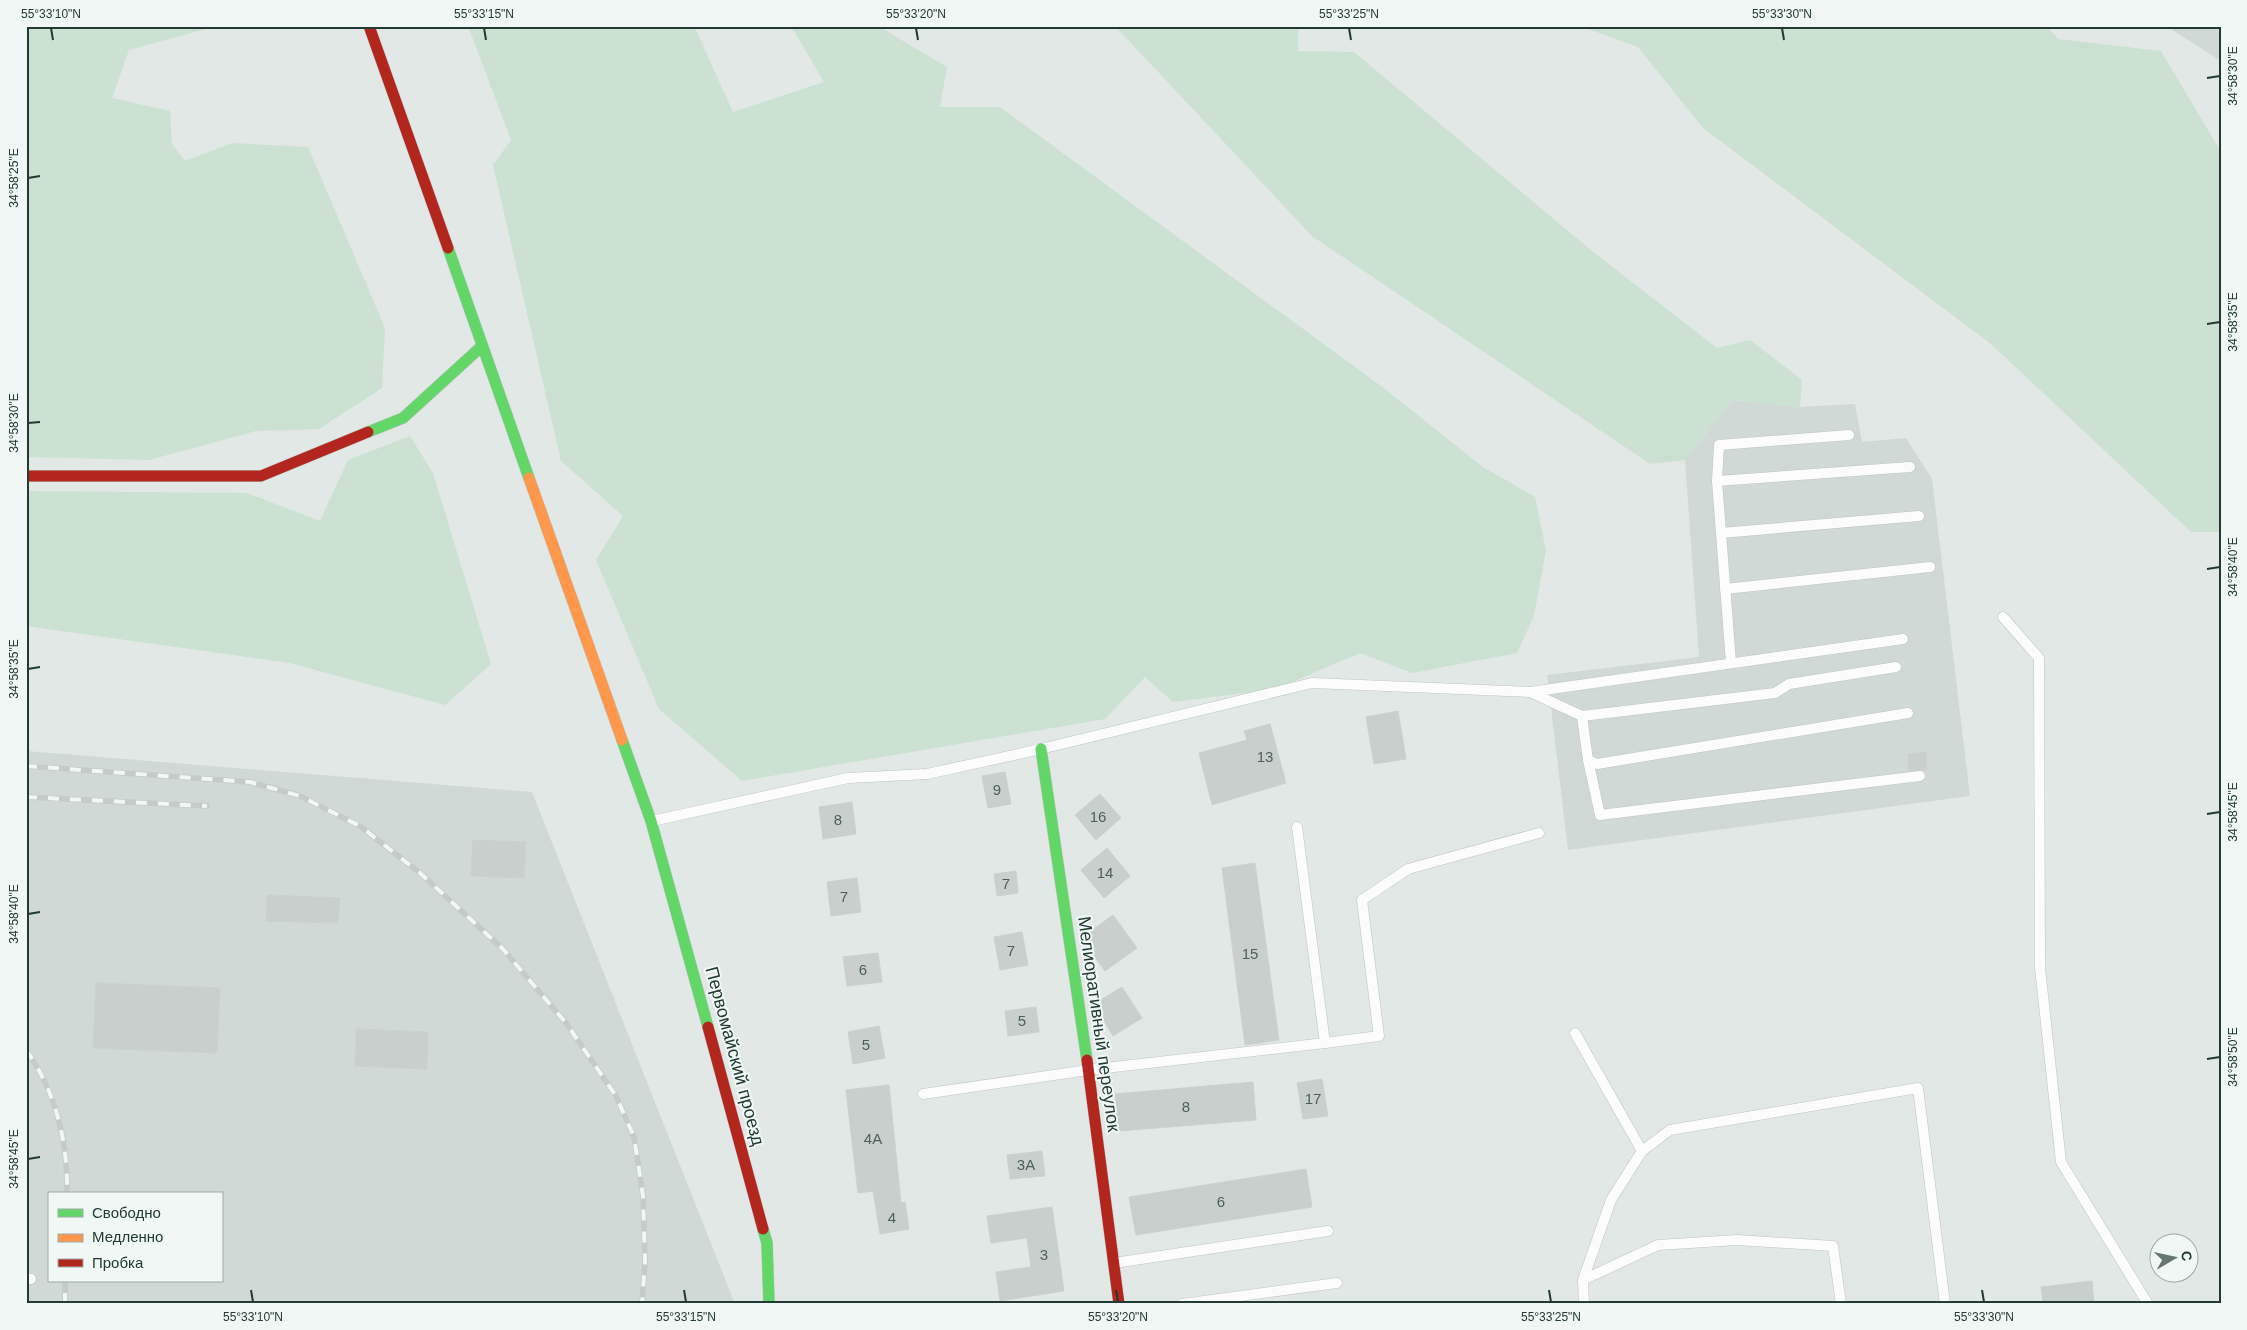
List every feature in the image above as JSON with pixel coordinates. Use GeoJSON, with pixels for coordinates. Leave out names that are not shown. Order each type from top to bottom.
{"type":"FeatureCollection","features":[{"type":"Feature","properties":{"kind":"main road","name":"Первомайский проезд"},"geometry":{"type":"LineString","coordinates":[[369,26],[651,821],[767,1243],[769,1304]]}},
{"type":"Feature","properties":{"kind":"main road"},"geometry":{"type":"LineString","coordinates":[[26,476],[261,476],[403,418],[482,346]]}},
{"type":"Feature","properties":{"kind":"main road","name":"Мелиоративный переулок"},"geometry":{"type":"LineString","coordinates":[[1041,749],[1088,1070],[1119,1304]]}},
{"type":"Feature","properties":{"kind":"lane"},"geometry":{"type":"LineString","coordinates":[[1731,663],[1716,481],[1719,445],[1849,434]]}},
{"type":"Feature","properties":{"kind":"lane"},"geometry":{"type":"LineString","coordinates":[[1716,481],[1910,466]]}},
{"type":"Feature","properties":{"kind":"lane"},"geometry":{"type":"LineString","coordinates":[[1721,533],[1919,516]]}},
{"type":"Feature","properties":{"kind":"lane"},"geometry":{"type":"LineString","coordinates":[[1725,589],[1930,567]]}},
{"type":"Feature","properties":{"kind":"lane"},"geometry":{"type":"LineString","coordinates":[[2003,617],[2039,658],[2040,968],[2060,1162],[2148,1304]]}},
{"type":"Feature","properties":{"kind":"lane"},"geometry":{"type":"LineString","coordinates":[[651,821],[848,778],[927,774],[1041,749],[1312,683],[1530,692],[1903,639]]}},
{"type":"Feature","properties":{"kind":"lane"},"geometry":{"type":"LineString","coordinates":[[1530,692],[1582,716],[1775,693],[1789,684],[1896,667]]}},
{"type":"Feature","properties":{"kind":"lane"},"geometry":{"type":"LineString","coordinates":[[1588,760],[1597,764],[1908,713]]}},
{"type":"Feature","properties":{"kind":"lane"},"geometry":{"type":"LineString","coordinates":[[1582,716],[1588,760],[1600,815],[1920,776]]}},
{"type":"Feature","properties":{"kind":"lane"},"geometry":{"type":"LineString","coordinates":[[1297,827],[1325,1043]]}},
{"type":"Feature","properties":{"kind":"lane"},"geometry":{"type":"LineString","coordinates":[[923,1094],[1088,1070],[1379,1036],[1362,900],[1408,869],[1539,833]]}},
{"type":"Feature","properties":{"kind":"lane"},"geometry":{"type":"LineString","coordinates":[[1575,1033],[1642,1152]]}},
{"type":"Feature","properties":{"kind":"lane"},"geometry":{"type":"LineString","coordinates":[[1584,1304],[1583,1280],[1612,1200],[1642,1152],[1670,1130],[1918,1088],[1945,1304]]}},
{"type":"Feature","properties":{"kind":"lane"},"geometry":{"type":"LineString","coordinates":[[1114,1263],[1328,1231]]}},
{"type":"Feature","properties":{"kind":"lane"},"geometry":{"type":"LineString","coordinates":[[1583,1280],[1658,1245],[1737,1240],[1833,1246],[1841,1304]]}},
{"type":"Feature","properties":{"kind":"lane"},"geometry":{"type":"LineString","coordinates":[[1182,1304],[1337,1283]]}},
{"type":"Feature","properties":{"kind":"shaded area"},"geometry":{"type":"Polygon","coordinates":[[[2166,26],[2221,26],[2221,61],[2166,26]]]}},
{"type":"Feature","properties":{"kind":"shaded area"},"geometry":{"type":"Polygon","coordinates":[[[1733,400],[1800,407],[1855,404],[1862,442],[1906,438],[1932,479],[1970,796],[1568,850],[1547,675],[1699,657],[1685,460],[1733,400]]]}},
{"type":"Feature","properties":{"kind":"shaded area"},"geometry":{"type":"Polygon","coordinates":[[[26,751],[532,792],[735,1304],[26,1304],[26,751]]]}},
{"type":"Feature","properties":{"kind":"green space"},"geometry":{"type":"Polygon","coordinates":[[[26,26],[217,26],[129,50],[112,98],[170,111],[172,144],[185,161],[232,143],[308,147],[385,328],[382,388],[319,429],[256,431],[149,460],[26,457],[26,26]]]}},
{"type":"Feature","properties":{"kind":"green space"},"geometry":{"type":"Polygon","coordinates":[[[468,26],[694,26],[733,112],[824,82],[791,26],[878,26],[947,67],[940,107],[1000,107],[1381,386],[1483,467],[1535,497],[1546,550],[1534,616],[1517,653],[1412,673],[1360,653],[1276,689],[1173,702],[1145,677],[1105,719],[742,781],[659,709],[596,560],[623,516],[561,461],[493,165],[511,140],[468,26]]]}},
{"type":"Feature","properties":{"kind":"green space"},"geometry":{"type":"Polygon","coordinates":[[[1115,26],[1298,26],[1298,51],[1354,52],[1592,251],[1717,348],[1750,340],[1802,380],[1800,407],[1733,400],[1685,460],[1650,464],[1312,236],[1115,26]]]}},
{"type":"Feature","properties":{"kind":"green space"},"geometry":{"type":"Polygon","coordinates":[[[1580,26],[2047,26],[2058,39],[2161,51],[2221,152],[2221,532],[2191,532],[1991,344],[1703,128],[1638,47],[1580,26]]]}},
{"type":"Feature","properties":{"kind":"green space"},"geometry":{"type":"Polygon","coordinates":[[[410,436],[433,473],[491,664],[445,705],[290,663],[26,626],[26,491],[247,493],[320,521],[348,460],[410,436]]]}},
{"type":"Feature","properties":{"kind":"building"},"geometry":{"type":"Polygon","coordinates":[[[1398,711],[1406,759],[1374,764],[1366,717],[1398,711]]]}},
{"type":"Feature","properties":{"kind":"building"},"geometry":{"type":"Polygon","coordinates":[[[1270,724],[1286,783],[1212,805],[1199,753],[1247,740],[1244,731],[1270,724]]]}},
{"type":"Feature","properties":{"kind":"building"},"geometry":{"type":"Polygon","coordinates":[[[1926,752],[1927,770],[1909,770],[1908,754],[1926,752]]]}},
{"type":"Feature","properties":{"kind":"building"},"geometry":{"type":"Polygon","coordinates":[[[1005,772],[1011,804],[988,808],[982,776],[1005,772]]]}},
{"type":"Feature","properties":{"kind":"building"},"geometry":{"type":"Polygon","coordinates":[[[1100,794],[1121,818],[1096,840],[1075,815],[1100,794]]]}},
{"type":"Feature","properties":{"kind":"building"},"geometry":{"type":"Polygon","coordinates":[[[852,802],[856,834],[823,839],[819,807],[852,802]]]}},
{"type":"Feature","properties":{"kind":"building"},"geometry":{"type":"Polygon","coordinates":[[[473,840],[526,842],[524,878],[471,876],[473,840]]]}},
{"type":"Feature","properties":{"kind":"building"},"geometry":{"type":"Polygon","coordinates":[[[1107,848],[1130,876],[1104,898],[1081,870],[1107,848]]]}},
{"type":"Feature","properties":{"kind":"building"},"geometry":{"type":"Polygon","coordinates":[[[1255,863],[1279,1040],[1245,1045],[1222,868],[1255,863]]]}},
{"type":"Feature","properties":{"kind":"building"},"geometry":{"type":"Polygon","coordinates":[[[1016,871],[1018,893],[997,896],[994,874],[1016,871]]]}},
{"type":"Feature","properties":{"kind":"building"},"geometry":{"type":"Polygon","coordinates":[[[857,878],[861,912],[831,916],[827,882],[857,878]]]}},
{"type":"Feature","properties":{"kind":"building"},"geometry":{"type":"Polygon","coordinates":[[[267,895],[340,898],[338,923],[266,921],[267,895]]]}},
{"type":"Feature","properties":{"kind":"building"},"geometry":{"type":"Polygon","coordinates":[[[1113,915],[1137,948],[1105,971],[1085,944],[1084,936],[1113,915]]]}},
{"type":"Feature","properties":{"kind":"building"},"geometry":{"type":"Polygon","coordinates":[[[1022,932],[1028,965],[1000,970],[994,937],[1022,932]]]}},
{"type":"Feature","properties":{"kind":"building"},"geometry":{"type":"Polygon","coordinates":[[[878,953],[882,982],[847,986],[843,957],[878,953]]]}},
{"type":"Feature","properties":{"kind":"building"},"geometry":{"type":"Polygon","coordinates":[[[96,983],[220,988],[217,1053],[93,1048],[96,983]]]}},
{"type":"Feature","properties":{"kind":"building"},"geometry":{"type":"Polygon","coordinates":[[[1122,987],[1142,1018],[1113,1036],[1094,1004],[1122,987]]]}},
{"type":"Feature","properties":{"kind":"building"},"geometry":{"type":"Polygon","coordinates":[[[1036,1007],[1039,1032],[1008,1036],[1005,1011],[1036,1007]]]}},
{"type":"Feature","properties":{"kind":"building"},"geometry":{"type":"Polygon","coordinates":[[[879,1026],[885,1058],[853,1064],[848,1032],[879,1026]]]}},
{"type":"Feature","properties":{"kind":"building"},"geometry":{"type":"Polygon","coordinates":[[[356,1029],[428,1032],[427,1069],[355,1066],[356,1029]]]}},
{"type":"Feature","properties":{"kind":"building"},"geometry":{"type":"Polygon","coordinates":[[[1322,1079],[1328,1116],[1303,1119],[1297,1083],[1322,1079]]]}},
{"type":"Feature","properties":{"kind":"building"},"geometry":{"type":"Polygon","coordinates":[[[1253,1082],[1256,1120],[1118,1131],[1115,1094],[1253,1082]]]}},
{"type":"Feature","properties":{"kind":"building"},"geometry":{"type":"Polygon","coordinates":[[[889,1085],[901,1203],[905,1202],[909,1229],[880,1234],[873,1191],[858,1193],[846,1090],[889,1085]]]}},
{"type":"Feature","properties":{"kind":"building"},"geometry":{"type":"Polygon","coordinates":[[[1042,1151],[1045,1176],[1010,1179],[1007,1155],[1042,1151]]]}},
{"type":"Feature","properties":{"kind":"building"},"geometry":{"type":"Polygon","coordinates":[[[1306,1169],[1312,1207],[1136,1235],[1129,1197],[1306,1169]]]}},
{"type":"Feature","properties":{"kind":"building"},"geometry":{"type":"Polygon","coordinates":[[[1052,1207],[1064,1291],[1000,1301],[996,1272],[1031,1267],[1027,1238],[991,1243],[987,1216],[1052,1207]]]}},
{"type":"Feature","properties":{"kind":"building"},"geometry":{"type":"Polygon","coordinates":[[[2092,1281],[2094,1304],[2043,1304],[2041,1287],[2092,1281]]]}},
{"type":"Feature","properties":{"kind":"railway"},"geometry":{"type":"LineString","coordinates":[[26,766],[250,782],[300,796],[360,826],[420,873],[502,948],[566,1023],[616,1096],[634,1137],[643,1196],[645,1262],[642,1304]]}},
{"type":"Feature","properties":{"kind":"railway"},"geometry":{"type":"LineString","coordinates":[[26,797],[207,806]]}},
{"type":"Feature","properties":{"kind":"railway"},"geometry":{"type":"LineString","coordinates":[[26,1050],[45,1083],[58,1118],[65,1155],[67,1192]]}},
{"type":"Feature","properties":{"kind":"railway"},"geometry":{"type":"LineString","coordinates":[[65,1282],[65,1304]]}},
{"type":"Feature","properties":{"kind":"traffic: fast"},"geometry":{"type":"LineString","coordinates":[[448,248],[529,478]]}},
{"type":"Feature","properties":{"kind":"traffic: fast"},"geometry":{"type":"LineString","coordinates":[[368,432],[403,418],[482,346]]}},
{"type":"Feature","properties":{"kind":"traffic: fast"},"geometry":{"type":"LineString","coordinates":[[622,740],[651,821],[708,1027]]}},
{"type":"Feature","properties":{"kind":"traffic: fast"},"geometry":{"type":"LineString","coordinates":[[1041,749],[1087,1060]]}},
{"type":"Feature","properties":{"kind":"traffic: fast"},"geometry":{"type":"LineString","coordinates":[[763,1229],[767,1243],[769,1304]]}},
{"type":"Feature","properties":{"kind":"traffic: slow"},"geometry":{"type":"LineString","coordinates":[[529,478],[622,740]]}},
{"type":"Feature","properties":{"kind":"traffic: jam"},"geometry":{"type":"LineString","coordinates":[[369,26],[448,248]]}},
{"type":"Feature","properties":{"kind":"traffic: jam"},"geometry":{"type":"LineString","coordinates":[[26,476],[261,476],[368,432]]}},
{"type":"Feature","properties":{"kind":"traffic: jam"},"geometry":{"type":"LineString","coordinates":[[708,1027],[763,1229]]}},
{"type":"Feature","properties":{"kind":"traffic: jam"},"geometry":{"type":"LineString","coordinates":[[1087,1060],[1119,1304]]}}]}
